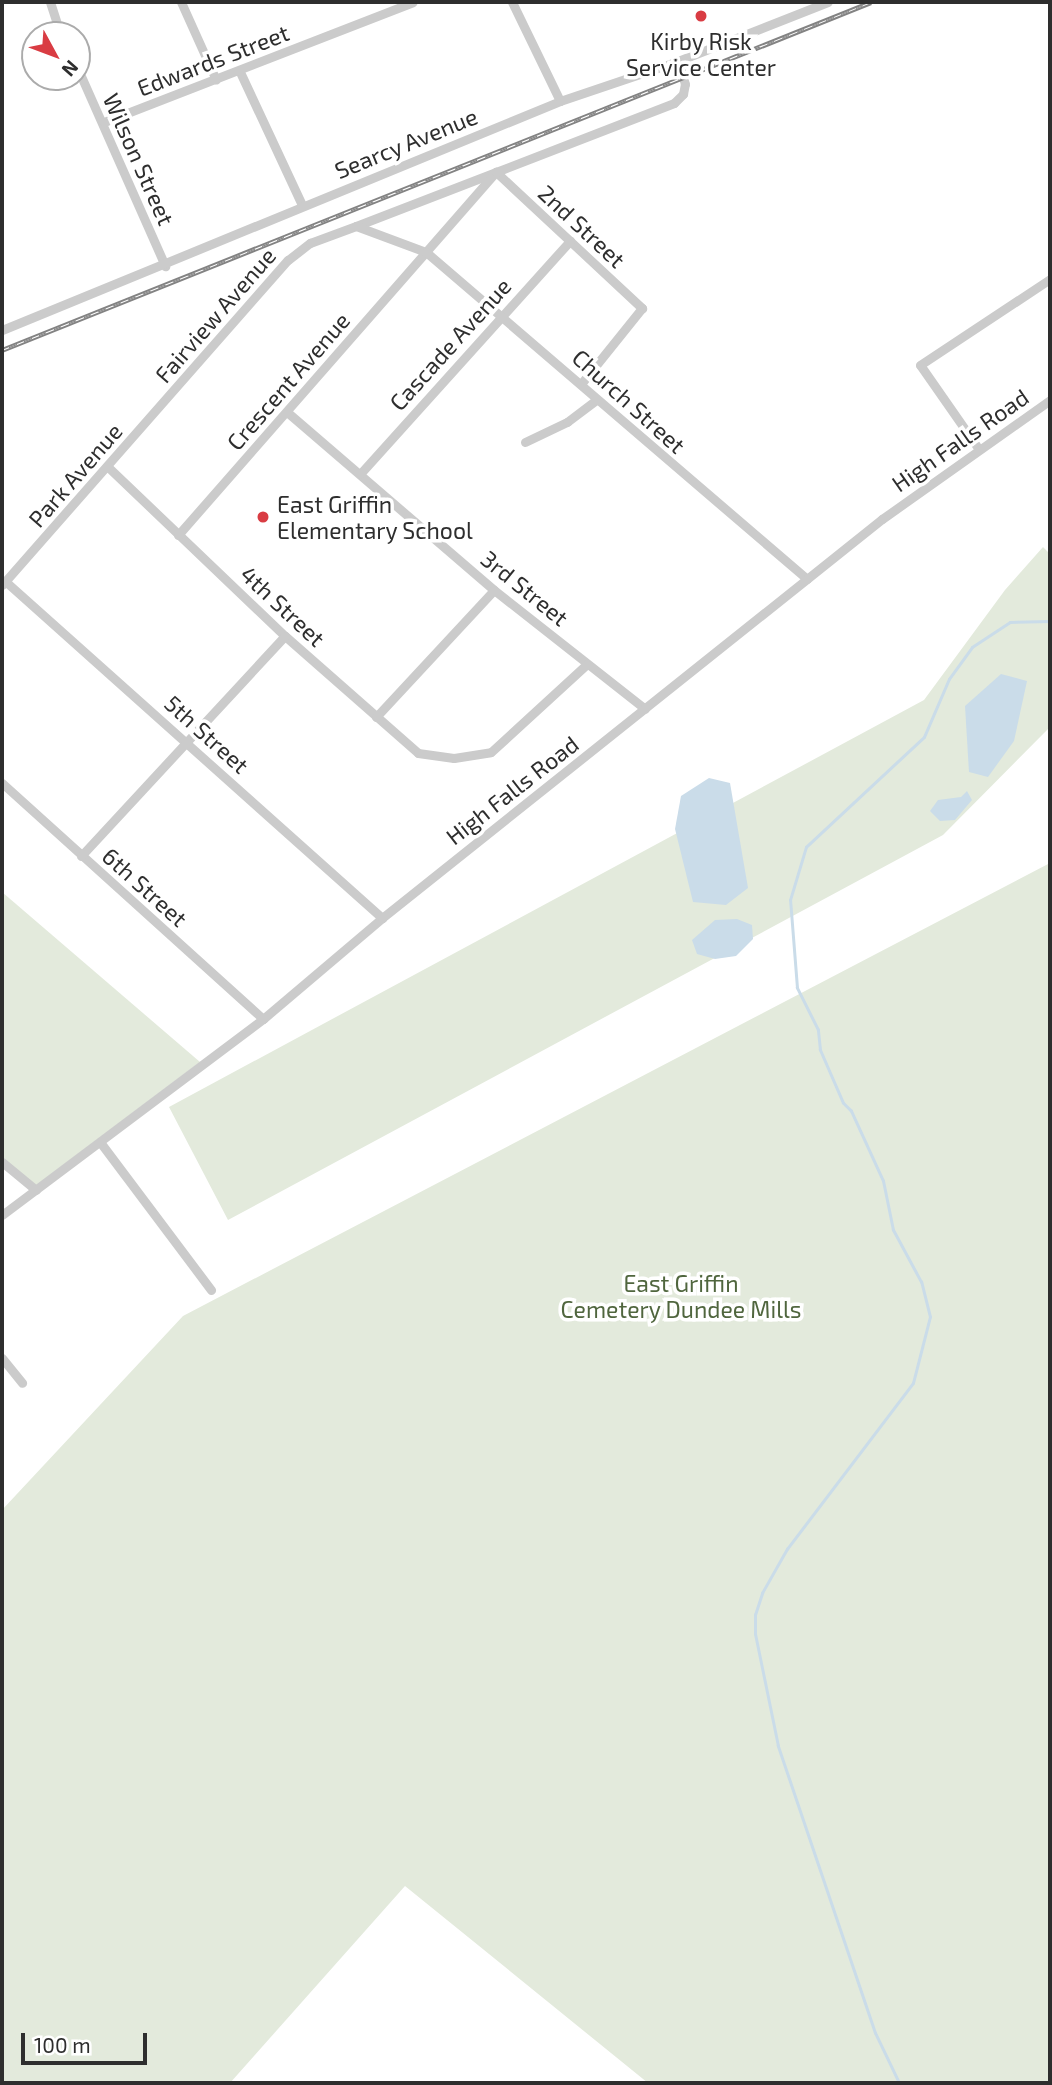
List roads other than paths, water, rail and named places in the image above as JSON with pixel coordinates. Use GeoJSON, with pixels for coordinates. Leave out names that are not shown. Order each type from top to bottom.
{"type":"FeatureCollection","features":[{"type":"Feature","properties":{"kind":"street"},"geometry":{"type":"LineString","coordinates":[[50,2],[56,21]]}},
{"type":"Feature","properties":{"kind":"street"},"geometry":{"type":"LineString","coordinates":[[181,2],[216,80]]}},
{"type":"Feature","properties":{"kind":"street","name":"Edwards Street"},"geometry":{"type":"LineString","coordinates":[[104,122],[240,72],[413,2]]}},
{"type":"Feature","properties":{"kind":"street"},"geometry":{"type":"LineString","coordinates":[[512,2],[560,101]]}},
{"type":"Feature","properties":{"kind":"street","name":"Searcy Avenue"},"geometry":{"type":"LineString","coordinates":[[2,330],[165,266],[302,205],[560,101],[678,61],[828,2]]}},
{"type":"Feature","properties":{"kind":"street"},"geometry":{"type":"LineString","coordinates":[[356,226],[426,252],[496,172],[674,103],[684,94],[685,84],[678,61]]}},
{"type":"Feature","properties":{"kind":"street"},"geometry":{"type":"LineString","coordinates":[[240,72],[302,205]]}},
{"type":"Feature","properties":{"kind":"street","name":"Wilson Street"},"geometry":{"type":"LineString","coordinates":[[89,91],[165,266]]}},
{"type":"Feature","properties":{"kind":"street","name":"Fairview Avenue"},"geometry":{"type":"LineString","coordinates":[[149,421],[298,251],[496,172]]}},
{"type":"Feature","properties":{"kind":"street","name":"2nd Street"},"geometry":{"type":"LineString","coordinates":[[496,172],[642,308],[581,384]]}},
{"type":"Feature","properties":{"kind":"street","name":"Cascade Avenue"},"geometry":{"type":"LineString","coordinates":[[360,474],[570,241]]}},
{"type":"Feature","properties":{"kind":"street","name":"Church Street"},"geometry":{"type":"LineString","coordinates":[[426,252],[581,384],[595,401],[807,579]]}},
{"type":"Feature","properties":{"kind":"street","name":"Crescent Avenue"},"geometry":{"type":"LineString","coordinates":[[178,535],[426,252]]}},
{"type":"Feature","properties":{"kind":"street"},"geometry":{"type":"LineString","coordinates":[[978,448],[920,365],[1050,279]]}},
{"type":"Feature","properties":{"kind":"street","name":"High Falls Road"},"geometry":{"type":"LineString","coordinates":[[2,1215],[263,1019],[382,918],[807,579],[978,448],[1050,400]]}},
{"type":"Feature","properties":{"kind":"street"},"geometry":{"type":"LineString","coordinates":[[525,442],[567,422],[595,401]]}},
{"type":"Feature","properties":{"kind":"street","name":"3rd Street"},"geometry":{"type":"LineString","coordinates":[[287,412],[495,590],[645,709]]}},
{"type":"Feature","properties":{"kind":"street","name":"Park Avenue"},"geometry":{"type":"LineString","coordinates":[[4,583],[149,421]]}},
{"type":"Feature","properties":{"kind":"street","name":"4th Street"},"geometry":{"type":"LineString","coordinates":[[108,467],[285,636],[418,753],[441,758],[491,752],[587,664]]}},
{"type":"Feature","properties":{"kind":"street","name":"5th Street"},"geometry":{"type":"LineString","coordinates":[[4,583],[189,743],[382,918]]}},
{"type":"Feature","properties":{"kind":"street"},"geometry":{"type":"LineString","coordinates":[[376,717],[495,590]]}},
{"type":"Feature","properties":{"kind":"street"},"geometry":{"type":"LineString","coordinates":[[81,856],[189,743],[285,636]]}},
{"type":"Feature","properties":{"kind":"street","name":"6th Street"},"geometry":{"type":"LineString","coordinates":[[2,783],[263,1019]]}},
{"type":"Feature","properties":{"kind":"street"},"geometry":{"type":"LineString","coordinates":[[100,1142],[211,1290]]}},
{"type":"Feature","properties":{"kind":"street"},"geometry":{"type":"LineString","coordinates":[[2,1161],[36,1190]]}},
{"type":"Feature","properties":{"kind":"street"},"geometry":{"type":"LineString","coordinates":[[2,1358],[22,1383]]}},
{"type":"Feature","properties":{"kind":"water"},"geometry":{"type":"Polygon","coordinates":[[[1001,674],[1027,681],[1014,741],[988,777],[969,772],[965,706],[1001,674]]]}},
{"type":"Feature","properties":{"kind":"water"},"geometry":{"type":"Polygon","coordinates":[[[709,778],[730,783],[748,888],[726,905],[693,902],[675,829],[681,796],[709,778]]]}},
{"type":"Feature","properties":{"kind":"water"},"geometry":{"type":"Polygon","coordinates":[[[967,791],[972,800],[955,820],[940,821],[930,811],[938,800],[961,797],[967,791]]]}},
{"type":"Feature","properties":{"kind":"water"},"geometry":{"type":"Polygon","coordinates":[[[737,919],[752,925],[753,939],[736,956],[715,959],[697,954],[692,940],[715,920],[737,919]]]}},
{"type":"Feature","properties":{"kind":"waterway"},"geometry":{"type":"LineString","coordinates":[[899,2083],[875,2033],[778,1746],[755,1634],[755,1615],[762,1593],[787,1549],[913,1383],[930,1317],[921,1282],[893,1230],[883,1181],[851,1111],[843,1103],[820,1050],[818,1030],[797,988],[790,900],[806,847],[924,737],[949,679],[972,647],[1010,622],[1050,621]]}},
{"type":"Feature","properties":{"kind":"railway"},"geometry":{"type":"LineString","coordinates":[[2,350],[871,2]]}},
{"type":"Feature","properties":{"kind":"place","name":"Kirby Risk Service Center"},"geometry":{"type":"Point","coordinates":[701,16]}},
{"type":"Feature","properties":{"kind":"place","name":"East Griffin Elementary School"},"geometry":{"type":"Point","coordinates":[263,517]}},
{"type":"Feature","properties":{"kind":"park label","name":"East Griffin Cemetery Dundee Mills"},"geometry":{"type":"Point","coordinates":[681,1296]}}]}
